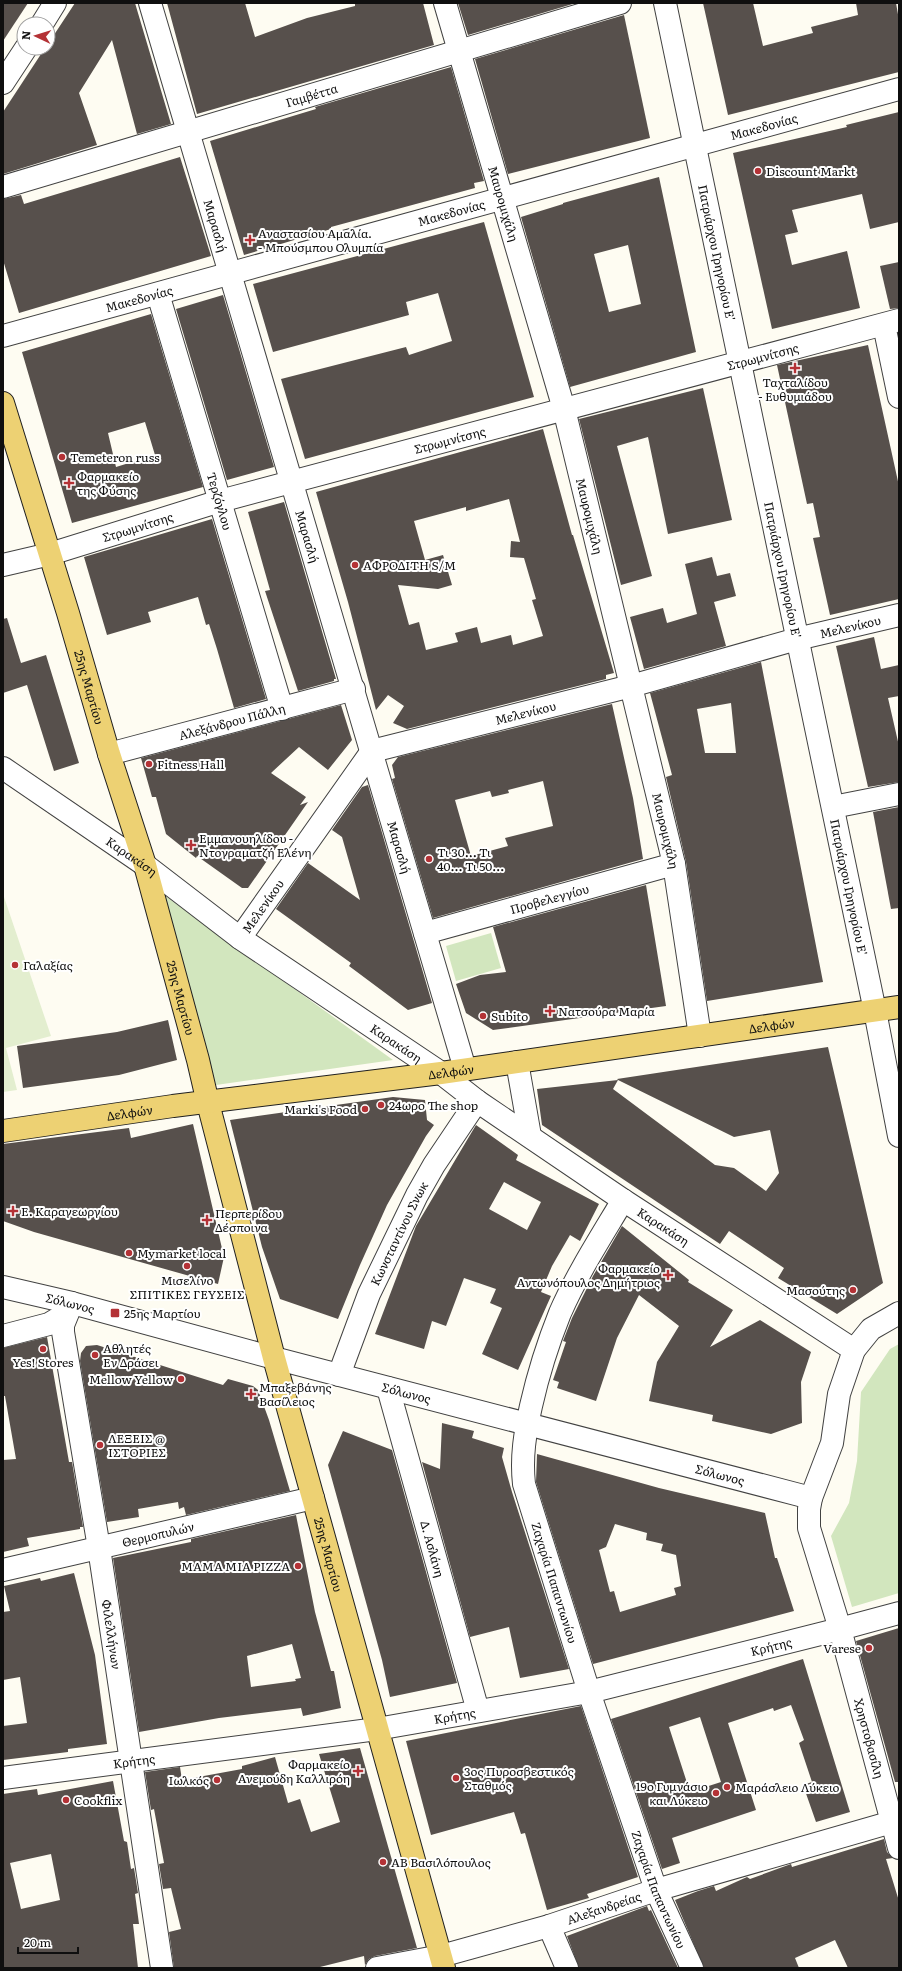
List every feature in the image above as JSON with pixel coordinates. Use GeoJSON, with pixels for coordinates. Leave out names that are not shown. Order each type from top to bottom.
{"type":"FeatureCollection","features":[{"type":"Feature","properties":{"kind":"main road","name":"25ης Μαρτίου"},"geometry":{"type":"LineString","coordinates":[[3,403],[50,554],[109,754],[145,865],[198,1060],[274,1358],[442,1962]]}},
{"type":"Feature","properties":{"kind":"main road","name":"Δελφών"},"geometry":{"type":"LineString","coordinates":[[3,1131],[173,1106],[208,1103],[442,1073],[899,1007]]}},
{"type":"Feature","properties":{"kind":"street"},"geometry":{"type":"LineString","coordinates":[[47,16],[55,3]]}},
{"type":"Feature","properties":{"kind":"street","name":"Μαρασλή"},"geometry":{"type":"LineString","coordinates":[[150,3],[354,689],[465,1069]]}},
{"type":"Feature","properties":{"kind":"street","name":"Μαυρομιχάλη"},"geometry":{"type":"LineString","coordinates":[[445,3],[564,409],[674,864],[700,1036]]}},
{"type":"Feature","properties":{"kind":"street","name":"Γαμβέττα"},"geometry":{"type":"LineString","coordinates":[[3,187],[620,3]]}},
{"type":"Feature","properties":{"kind":"street","name":"Πατριάρχου Γρηγορίου Ε'"},"geometry":{"type":"LineString","coordinates":[[664,3],[695,145],[875,1011],[899,1136]]}},
{"type":"Feature","properties":{"kind":"street"},"geometry":{"type":"LineString","coordinates":[[3,83],[21,56]]}},
{"type":"Feature","properties":{"kind":"street","name":"Μακεδονίας"},"geometry":{"type":"LineString","coordinates":[[3,336],[899,89]]}},
{"type":"Feature","properties":{"kind":"street","name":"Τερζόγλου"},"geometry":{"type":"LineString","coordinates":[[158,294],[282,709]]}},
{"type":"Feature","properties":{"kind":"street"},"geometry":{"type":"LineString","coordinates":[[891,322],[899,397]]}},
{"type":"Feature","properties":{"kind":"street","name":"Στρωμνίτσης"},"geometry":{"type":"LineString","coordinates":[[3,565],[50,554],[220,501],[891,322]]}},
{"type":"Feature","properties":{"kind":"street","name":"Μελενίκου"},"geometry":{"type":"LineString","coordinates":[[240,938],[372,751],[631,686],[797,639],[899,615]]}},
{"type":"Feature","properties":{"kind":"street","name":"Αλεξάνδρου Πάλλη"},"geometry":{"type":"LineString","coordinates":[[109,754],[354,689]]}},
{"type":"Feature","properties":{"kind":"street","name":"Καρακάση"},"geometry":{"type":"LineString","coordinates":[[3,768],[145,865],[240,938],[442,1073],[477,1101],[624,1200],[854,1350]]}},
{"type":"Feature","properties":{"kind":"street"},"geometry":{"type":"LineString","coordinates":[[832,807],[899,794]]}},
{"type":"Feature","properties":{"kind":"street","name":"Προβελεγγίου"},"geometry":{"type":"LineString","coordinates":[[425,933],[674,864]]}},
{"type":"Feature","properties":{"kind":"street"},"geometry":{"type":"LineString","coordinates":[[517,1062],[530,1136]]}},
{"type":"Feature","properties":{"kind":"street","name":"Κωνσταντίνου Σνωκ"},"geometry":{"type":"LineString","coordinates":[[339,1375],[370,1294],[417,1195],[434,1165],[477,1101]]}},
{"type":"Feature","properties":{"kind":"street","name":"Ζαχαρία Παπαντωνίου"},"geometry":{"type":"LineString","coordinates":[[624,1200],[587,1259],[560,1313],[538,1378],[527,1424],[522,1465],[524,1484],[589,1692],[656,1890],[692,1968]]}},
{"type":"Feature","properties":{"kind":"street","name":"Σόλωνος"},"geometry":{"type":"LineString","coordinates":[[3,1287],[72,1303],[274,1358],[811,1498]]}},
{"type":"Feature","properties":{"kind":"street"},"geometry":{"type":"LineString","coordinates":[[3,1336],[50,1324],[72,1303]]}},
{"type":"Feature","properties":{"kind":"street","name":"Φιλελλήνων"},"geometry":{"type":"LineString","coordinates":[[72,1303],[63,1325],[63,1332],[99,1548],[162,1968]]}},
{"type":"Feature","properties":{"kind":"street"},"geometry":{"type":"LineString","coordinates":[[854,1350],[871,1329],[899,1313]]}},
{"type":"Feature","properties":{"kind":"street","name":"Χρηστοβασίλη"},"geometry":{"type":"LineString","coordinates":[[854,1350],[839,1394],[832,1443],[811,1498],[809,1528],[895,1822],[899,1848]]}},
{"type":"Feature","properties":{"kind":"street","name":"Δ. Ασλάνη"},"geometry":{"type":"LineString","coordinates":[[388,1388],[478,1711]]}},
{"type":"Feature","properties":{"kind":"street","name":"Θερμοπυλών"},"geometry":{"type":"LineString","coordinates":[[3,1570],[313,1498]]}},
{"type":"Feature","properties":{"kind":"street","name":"Κρήτης"},"geometry":{"type":"LineString","coordinates":[[3,1778],[377,1729],[589,1692],[840,1630],[899,1613]]}},
{"type":"Feature","properties":{"kind":"street","name":"Αλεξανδρείας"},"geometry":{"type":"LineString","coordinates":[[377,1968],[442,1962],[656,1890],[895,1822]]}},
{"type":"Feature","properties":{"kind":"street"},"geometry":{"type":"LineString","coordinates":[[549,1926],[567,1968]]}},
{"type":"Feature","properties":{"kind":"green space","name":"Γαλαξίας"},"geometry":{"type":"Polygon","coordinates":[[[3,894],[51,1036],[6,1048],[17,1090],[3,1092],[3,894]]]}},
{"type":"Feature","properties":{"kind":"green space"},"geometry":{"type":"Polygon","coordinates":[[[164,895],[393,1060],[216,1085],[164,895]]]}},
{"type":"Feature","properties":{"kind":"green space"},"geometry":{"type":"Polygon","coordinates":[[[491,933],[501,968],[456,981],[446,946],[491,933]]]}},
{"type":"Feature","properties":{"kind":"green space"},"geometry":{"type":"Polygon","coordinates":[[[899,1344],[899,1593],[852,1607],[831,1536],[849,1503],[857,1461],[861,1392],[890,1349],[899,1344]]]}},
{"type":"Feature","properties":{"kind":"building"},"geometry":{"type":"Polygon","coordinates":[[[3,3],[28,3],[19,16],[16,16],[16,21],[3,41],[3,3]]]}},
{"type":"Feature","properties":{"kind":"building"},"geometry":{"type":"Polygon","coordinates":[[[75,3],[135,3],[171,124],[137,134],[112,40],[79,93],[97,145],[3,174],[3,112],[40,56],[56,56],[56,32],[75,3]]]}},
{"type":"Feature","properties":{"kind":"building"},"geometry":{"type":"Polygon","coordinates":[[[167,3],[245,3],[255,37],[307,18],[355,6],[355,3],[423,3],[434,45],[197,114],[167,3]]]}},
{"type":"Feature","properties":{"kind":"building"},"geometry":{"type":"Polygon","coordinates":[[[458,3],[576,3],[468,35],[458,3]]]}},
{"type":"Feature","properties":{"kind":"building"},"geometry":{"type":"Polygon","coordinates":[[[703,3],[753,3],[763,46],[813,33],[811,27],[858,15],[856,3],[896,3],[899,20],[899,72],[728,115],[703,3]]]}},
{"type":"Feature","properties":{"kind":"building"},"geometry":{"type":"Polygon","coordinates":[[[624,15],[650,138],[508,174],[475,59],[624,15]]]}},
{"type":"Feature","properties":{"kind":"building"},"geometry":{"type":"Polygon","coordinates":[[[451,67],[484,181],[474,183],[475,188],[331,227],[331,229],[244,255],[210,141],[316,109],[315,107],[451,67]]]}},
{"type":"Feature","properties":{"kind":"building"},"geometry":{"type":"Polygon","coordinates":[[[899,112],[899,222],[870,229],[862,194],[792,210],[798,232],[785,235],[792,265],[847,251],[860,308],[772,329],[733,153],[847,127],[846,125],[899,112]]]}},
{"type":"Feature","properties":{"kind":"building"},"geometry":{"type":"Polygon","coordinates":[[[180,157],[211,256],[19,313],[3,260],[3,199],[21,195],[24,204],[180,157]]]}},
{"type":"Feature","properties":{"kind":"building"},"geometry":{"type":"Polygon","coordinates":[[[659,177],[696,352],[570,387],[521,217],[563,203],[659,177]],[[628,245],[594,254],[609,312],[641,304],[628,245]]]}},
{"type":"Feature","properties":{"kind":"building"},"geometry":{"type":"Polygon","coordinates":[[[484,222],[534,397],[305,459],[281,379],[406,347],[409,355],[452,341],[438,293],[406,302],[409,315],[273,352],[253,284],[484,222]]]}},
{"type":"Feature","properties":{"kind":"building"},"geometry":{"type":"Polygon","coordinates":[[[899,262],[899,308],[890,309],[880,266],[899,262]]]}},
{"type":"Feature","properties":{"kind":"building"},"geometry":{"type":"Polygon","coordinates":[[[223,295],[274,467],[227,480],[176,309],[223,295]]]}},
{"type":"Feature","properties":{"kind":"building"},"geometry":{"type":"Polygon","coordinates":[[[151,314],[203,487],[72,523],[22,352],[151,314]],[[145,422],[108,433],[116,467],[155,455],[145,422]]]}},
{"type":"Feature","properties":{"kind":"building"},"geometry":{"type":"Polygon","coordinates":[[[868,345],[899,486],[899,599],[830,615],[813,538],[820,537],[813,503],[807,504],[777,365],[868,345]]]}},
{"type":"Feature","properties":{"kind":"building"},"geometry":{"type":"Polygon","coordinates":[[[703,388],[732,520],[668,534],[648,437],[617,446],[652,576],[621,585],[579,419],[703,388]]]}},
{"type":"Feature","properties":{"kind":"building"},"geometry":{"type":"Polygon","coordinates":[[[543,429],[572,535],[614,673],[606,675],[606,679],[407,729],[393,723],[404,706],[388,695],[376,710],[348,602],[316,492],[543,429]],[[509,499],[466,511],[466,507],[414,521],[425,560],[443,555],[452,585],[438,589],[398,585],[409,625],[419,622],[426,650],[458,642],[455,633],[477,627],[481,643],[511,635],[513,645],[543,636],[532,600],[536,599],[524,558],[510,557],[511,541],[520,542],[509,499]]]}},
{"type":"Feature","properties":{"kind":"building"},"geometry":{"type":"Polygon","coordinates":[[[284,502],[336,679],[334,679],[334,681],[298,691],[265,591],[270,590],[248,512],[284,502]]]}},
{"type":"Feature","properties":{"kind":"building"},"geometry":{"type":"Polygon","coordinates":[[[212,519],[266,699],[234,708],[209,624],[206,625],[198,597],[148,612],[151,622],[107,635],[84,557],[212,519]]]}},
{"type":"Feature","properties":{"kind":"building"},"geometry":{"type":"Polygon","coordinates":[[[712,557],[717,576],[730,573],[736,596],[714,602],[726,646],[644,669],[630,617],[663,608],[667,623],[697,614],[685,564],[712,557]]]}},
{"type":"Feature","properties":{"kind":"building"},"geometry":{"type":"Polygon","coordinates":[[[7,618],[21,663],[46,655],[79,763],[54,771],[27,685],[3,693],[3,619],[7,618]]]}},
{"type":"Feature","properties":{"kind":"building"},"geometry":{"type":"Polygon","coordinates":[[[874,637],[881,669],[899,665],[899,696],[888,698],[899,746],[899,782],[868,787],[836,646],[874,637]]]}},
{"type":"Feature","properties":{"kind":"building"},"geometry":{"type":"Polygon","coordinates":[[[761,662],[823,982],[707,1001],[686,862],[666,777],[672,775],[650,693],[761,662]],[[731,703],[697,709],[705,753],[736,753],[731,703]]]}},
{"type":"Feature","properties":{"kind":"building"},"geometry":{"type":"Polygon","coordinates":[[[612,704],[633,798],[643,859],[433,918],[392,779],[395,778],[392,765],[398,757],[612,704]],[[543,781],[508,790],[509,793],[492,797],[490,791],[455,800],[471,856],[508,846],[505,838],[553,826],[543,781]]]}},
{"type":"Feature","properties":{"kind":"building"},"geometry":{"type":"Polygon","coordinates":[[[341,705],[352,740],[328,770],[299,747],[271,773],[306,797],[300,805],[308,802],[248,888],[242,888],[197,856],[196,858],[166,834],[156,797],[152,797],[141,758],[341,705]]]}},
{"type":"Feature","properties":{"kind":"building"},"geometry":{"type":"Polygon","coordinates":[[[368,785],[432,1003],[408,1010],[349,966],[351,963],[276,909],[308,863],[360,900],[342,837],[332,830],[362,787],[368,785]]]}},
{"type":"Feature","properties":{"kind":"building"},"geometry":{"type":"Polygon","coordinates":[[[899,807],[899,908],[891,909],[873,812],[899,807]]]}},
{"type":"Feature","properties":{"kind":"building"},"geometry":{"type":"Polygon","coordinates":[[[646,885],[666,1006],[493,1030],[466,1013],[456,984],[480,975],[506,972],[493,927],[646,885]]]}},
{"type":"Feature","properties":{"kind":"building"},"geometry":{"type":"Polygon","coordinates":[[[168,1020],[177,1060],[119,1075],[23,1088],[17,1046],[117,1032],[168,1020]]]}},
{"type":"Feature","properties":{"kind":"building"},"geometry":{"type":"Polygon","coordinates":[[[828,1047],[883,1283],[837,1314],[778,1278],[784,1268],[729,1231],[720,1244],[542,1125],[537,1089],[618,1080],[617,1079],[828,1047]],[[618,1080],[613,1089],[715,1165],[734,1168],[766,1191],[779,1173],[770,1130],[734,1137],[618,1080]]]}},
{"type":"Feature","properties":{"kind":"building"},"geometry":{"type":"Polygon","coordinates":[[[393,1097],[425,1100],[427,1120],[434,1125],[426,1136],[387,1205],[338,1319],[280,1299],[262,1247],[230,1120],[393,1097]]]}},
{"type":"Feature","properties":{"kind":"building"},"geometry":{"type":"Polygon","coordinates":[[[193,1124],[224,1257],[218,1284],[34,1232],[3,1221],[3,1144],[129,1128],[131,1138],[193,1124]]]}},
{"type":"Feature","properties":{"kind":"building"},"geometry":{"type":"Polygon","coordinates":[[[476,1125],[518,1155],[516,1160],[599,1204],[580,1241],[570,1235],[552,1266],[541,1292],[551,1296],[518,1370],[482,1354],[502,1308],[490,1303],[496,1289],[464,1278],[446,1326],[432,1321],[424,1349],[375,1334],[416,1226],[476,1125]],[[504,1182],[489,1209],[527,1230],[541,1202],[504,1182]]]}},
{"type":"Feature","properties":{"kind":"building"},"geometry":{"type":"Polygon","coordinates":[[[622,1226],[689,1280],[688,1282],[733,1310],[710,1347],[760,1320],[811,1352],[801,1382],[802,1423],[771,1434],[712,1421],[713,1415],[649,1401],[657,1362],[679,1326],[639,1295],[617,1338],[596,1401],[557,1388],[559,1382],[553,1380],[566,1342],[563,1341],[572,1318],[593,1276],[622,1226]]]}},
{"type":"Feature","properties":{"kind":"building"},"geometry":{"type":"Polygon","coordinates":[[[47,1337],[69,1462],[72,1462],[83,1527],[80,1527],[80,1529],[27,1538],[29,1546],[3,1552],[3,1460],[16,1459],[5,1396],[3,1396],[3,1348],[47,1337]]]}},
{"type":"Feature","properties":{"kind":"building"},"geometry":{"type":"Polygon","coordinates":[[[97,1345],[223,1385],[228,1379],[253,1386],[258,1390],[269,1420],[290,1491],[186,1515],[184,1507],[179,1509],[178,1502],[138,1509],[139,1517],[107,1522],[80,1361],[81,1353],[86,1346],[97,1345]]]}},
{"type":"Feature","properties":{"kind":"building"},"geometry":{"type":"Polygon","coordinates":[[[442,1423],[474,1431],[472,1438],[504,1448],[502,1457],[512,1492],[569,1669],[520,1678],[509,1627],[470,1637],[422,1462],[440,1469],[442,1423]]]}},
{"type":"Feature","properties":{"kind":"building"},"geometry":{"type":"Polygon","coordinates":[[[343,1431],[392,1450],[457,1683],[390,1697],[382,1660],[328,1465],[343,1431]]]}},
{"type":"Feature","properties":{"kind":"building"},"geometry":{"type":"Polygon","coordinates":[[[537,1454],[659,1488],[765,1513],[775,1558],[777,1558],[794,1611],[593,1664],[536,1482],[537,1454]],[[615,1524],[606,1547],[599,1550],[610,1592],[614,1591],[620,1612],[676,1595],[674,1588],[681,1586],[676,1555],[661,1551],[663,1544],[646,1540],[647,1533],[615,1524]]]}},
{"type":"Feature","properties":{"kind":"building"},"geometry":{"type":"Polygon","coordinates":[[[296,1515],[315,1612],[331,1671],[334,1671],[341,1708],[303,1716],[301,1708],[219,1718],[139,1732],[113,1558],[191,1542],[191,1539],[296,1515]],[[292,1644],[247,1656],[251,1687],[296,1681],[295,1679],[301,1678],[292,1644]]]}},
{"type":"Feature","properties":{"kind":"building"},"geometry":{"type":"Polygon","coordinates":[[[74,1573],[95,1655],[107,1744],[68,1749],[68,1752],[3,1760],[3,1726],[27,1723],[20,1677],[3,1680],[3,1612],[10,1611],[4,1586],[40,1578],[41,1581],[74,1573]]]}},
{"type":"Feature","properties":{"kind":"building"},"geometry":{"type":"Polygon","coordinates":[[[899,1628],[899,1782],[895,1782],[856,1641],[899,1628]]]}},
{"type":"Feature","properties":{"kind":"building"},"geometry":{"type":"Polygon","coordinates":[[[803,1659],[850,1812],[816,1822],[803,1785],[812,1782],[799,1743],[804,1740],[791,1705],[774,1711],[773,1708],[728,1723],[756,1810],[672,1838],[680,1863],[662,1869],[611,1719],[803,1659]],[[700,1717],[669,1727],[690,1792],[721,1782],[700,1717]]]}},
{"type":"Feature","properties":{"kind":"building"},"geometry":{"type":"Polygon","coordinates":[[[581,1706],[638,1877],[587,1894],[589,1898],[547,1910],[525,1833],[521,1834],[514,1812],[431,1835],[406,1741],[581,1706]]]}},
{"type":"Feature","properties":{"kind":"building"},"geometry":{"type":"Polygon","coordinates":[[[360,1748],[417,1948],[375,1956],[369,1959],[365,1965],[364,1956],[316,1968],[174,1968],[169,1932],[181,1929],[171,1888],[163,1889],[159,1864],[164,1863],[154,1809],[151,1810],[145,1772],[180,1767],[182,1780],[242,1769],[242,1766],[275,1757],[288,1803],[300,1799],[311,1832],[340,1822],[319,1754],[360,1748]]]}},
{"type":"Feature","properties":{"kind":"building"},"geometry":{"type":"Polygon","coordinates":[[[113,1781],[124,1841],[127,1842],[131,1869],[134,1868],[138,1893],[135,1894],[139,1924],[133,1924],[138,1968],[3,1968],[3,1794],[37,1789],[38,1795],[113,1781]],[[51,1854],[10,1863],[21,1909],[60,1900],[51,1854]]]}},
{"type":"Feature","properties":{"kind":"building"},"geometry":{"type":"Polygon","coordinates":[[[884,1839],[887,1852],[893,1858],[886,1859],[899,1901],[899,1968],[848,1968],[835,1940],[795,1958],[799,1968],[704,1968],[675,1900],[714,1886],[716,1891],[747,1877],[750,1879],[791,1864],[792,1867],[884,1839]]]}},
{"type":"Feature","properties":{"kind":"building"},"geometry":{"type":"Polygon","coordinates":[[[647,1906],[649,1911],[651,1910],[678,1968],[579,1968],[567,1936],[647,1906]]]}},
{"type":"Feature","properties":{"kind":"place","name":"Discount Markt"},"geometry":{"type":"Point","coordinates":[758,171]}},
{"type":"Feature","properties":{"kind":"place","name":"Αναστασίου Αμαλία. - Μπούσμπου Ολυμπία"},"geometry":{"type":"Point","coordinates":[250,240]}},
{"type":"Feature","properties":{"kind":"place","name":"Ταχταλίδου - Ευθυμιάδου"},"geometry":{"type":"Point","coordinates":[795,368]}},
{"type":"Feature","properties":{"kind":"place","name":"Temeteron russ"},"geometry":{"type":"Point","coordinates":[62,457]}},
{"type":"Feature","properties":{"kind":"place","name":"Φαρμακείο της Φύσης"},"geometry":{"type":"Point","coordinates":[69,483]}},
{"type":"Feature","properties":{"kind":"place","name":"ΑΦΡΟΔΙΤΗ S/M"},"geometry":{"type":"Point","coordinates":[355,565]}},
{"type":"Feature","properties":{"kind":"place","name":"Fitness Hall"},"geometry":{"type":"Point","coordinates":[149,764]}},
{"type":"Feature","properties":{"kind":"place","name":"Εμμανουηλίδου - Ντογραματζή Ελένη"},"geometry":{"type":"Point","coordinates":[191,845]}},
{"type":"Feature","properties":{"kind":"place","name":"Τι 30... Τι 40... Τι 50..."},"geometry":{"type":"Point","coordinates":[429,859]}},
{"type":"Feature","properties":{"kind":"place","name":"Γαλαξίας"},"geometry":{"type":"Point","coordinates":[15,965]}},
{"type":"Feature","properties":{"kind":"place","name":"Νατσούρα Μαρία"},"geometry":{"type":"Point","coordinates":[550,1011]}},
{"type":"Feature","properties":{"kind":"place","name":"Subito"},"geometry":{"type":"Point","coordinates":[483,1016]}},
{"type":"Feature","properties":{"kind":"place","name":"24ωρο The shop"},"geometry":{"type":"Point","coordinates":[381,1105]}},
{"type":"Feature","properties":{"kind":"place","name":"Marki's Food"},"geometry":{"type":"Point","coordinates":[365,1109]}},
{"type":"Feature","properties":{"kind":"place","name":"E. Καραγεωργίου"},"geometry":{"type":"Point","coordinates":[13,1211]}},
{"type":"Feature","properties":{"kind":"place","name":"Περπερίδου Δέσποινα"},"geometry":{"type":"Point","coordinates":[207,1220]}},
{"type":"Feature","properties":{"kind":"place","name":"Mymarket local"},"geometry":{"type":"Point","coordinates":[129,1253]}},
{"type":"Feature","properties":{"kind":"place","name":"Μισελίνο ΣΠΙΤΙΚΕΣ ΓΕΥΣΕΙΣ"},"geometry":{"type":"Point","coordinates":[187,1266]}},
{"type":"Feature","properties":{"kind":"place","name":"Φαρμακείο Αντωνόπουλος Δημήτριος"},"geometry":{"type":"Point","coordinates":[668,1275]}},
{"type":"Feature","properties":{"kind":"place","name":"Μασούτης"},"geometry":{"type":"Point","coordinates":[853,1290]}},
{"type":"Feature","properties":{"kind":"place","name":"25ης Μαρτίου"},"geometry":{"type":"Point","coordinates":[115,1313]}},
{"type":"Feature","properties":{"kind":"place","name":"Yes! Stores"},"geometry":{"type":"Point","coordinates":[43,1349]}},
{"type":"Feature","properties":{"kind":"place","name":"Αθλητές Εν Δράσει"},"geometry":{"type":"Point","coordinates":[95,1355]}},
{"type":"Feature","properties":{"kind":"place","name":"Mellow Yellow"},"geometry":{"type":"Point","coordinates":[181,1379]}},
{"type":"Feature","properties":{"kind":"place","name":"Μπαξεβάνης Βασίλειος"},"geometry":{"type":"Point","coordinates":[251,1394]}},
{"type":"Feature","properties":{"kind":"place","name":"ΛΕΞΕΙΣ @ ΙΣΤΟΡΙΕΣ"},"geometry":{"type":"Point","coordinates":[100,1445]}},
{"type":"Feature","properties":{"kind":"place","name":"MAMA MIA PIZZA"},"geometry":{"type":"Point","coordinates":[298,1566]}},
{"type":"Feature","properties":{"kind":"place","name":"Varese"},"geometry":{"type":"Point","coordinates":[869,1648]}},
{"type":"Feature","properties":{"kind":"place","name":"Φαρμακείο Ανεμούδη Καλλιρόη"},"geometry":{"type":"Point","coordinates":[358,1771]}},
{"type":"Feature","properties":{"kind":"place","name":"3ος Πυροσβεστικός Σταθμός"},"geometry":{"type":"Point","coordinates":[456,1778]}},
{"type":"Feature","properties":{"kind":"place","name":"Ιωλκός"},"geometry":{"type":"Point","coordinates":[217,1780]}},
{"type":"Feature","properties":{"kind":"place","name":"Μαράσλειο Λύκειο"},"geometry":{"type":"Point","coordinates":[727,1787]}},
{"type":"Feature","properties":{"kind":"place","name":"19ο Γυμνάσιο και Λύκειο"},"geometry":{"type":"Point","coordinates":[716,1793]}},
{"type":"Feature","properties":{"kind":"place","name":"Cookflix"},"geometry":{"type":"Point","coordinates":[66,1800]}},
{"type":"Feature","properties":{"kind":"place","name":"ΑΒ Βασιλόπουλος"},"geometry":{"type":"Point","coordinates":[383,1862]}}]}
